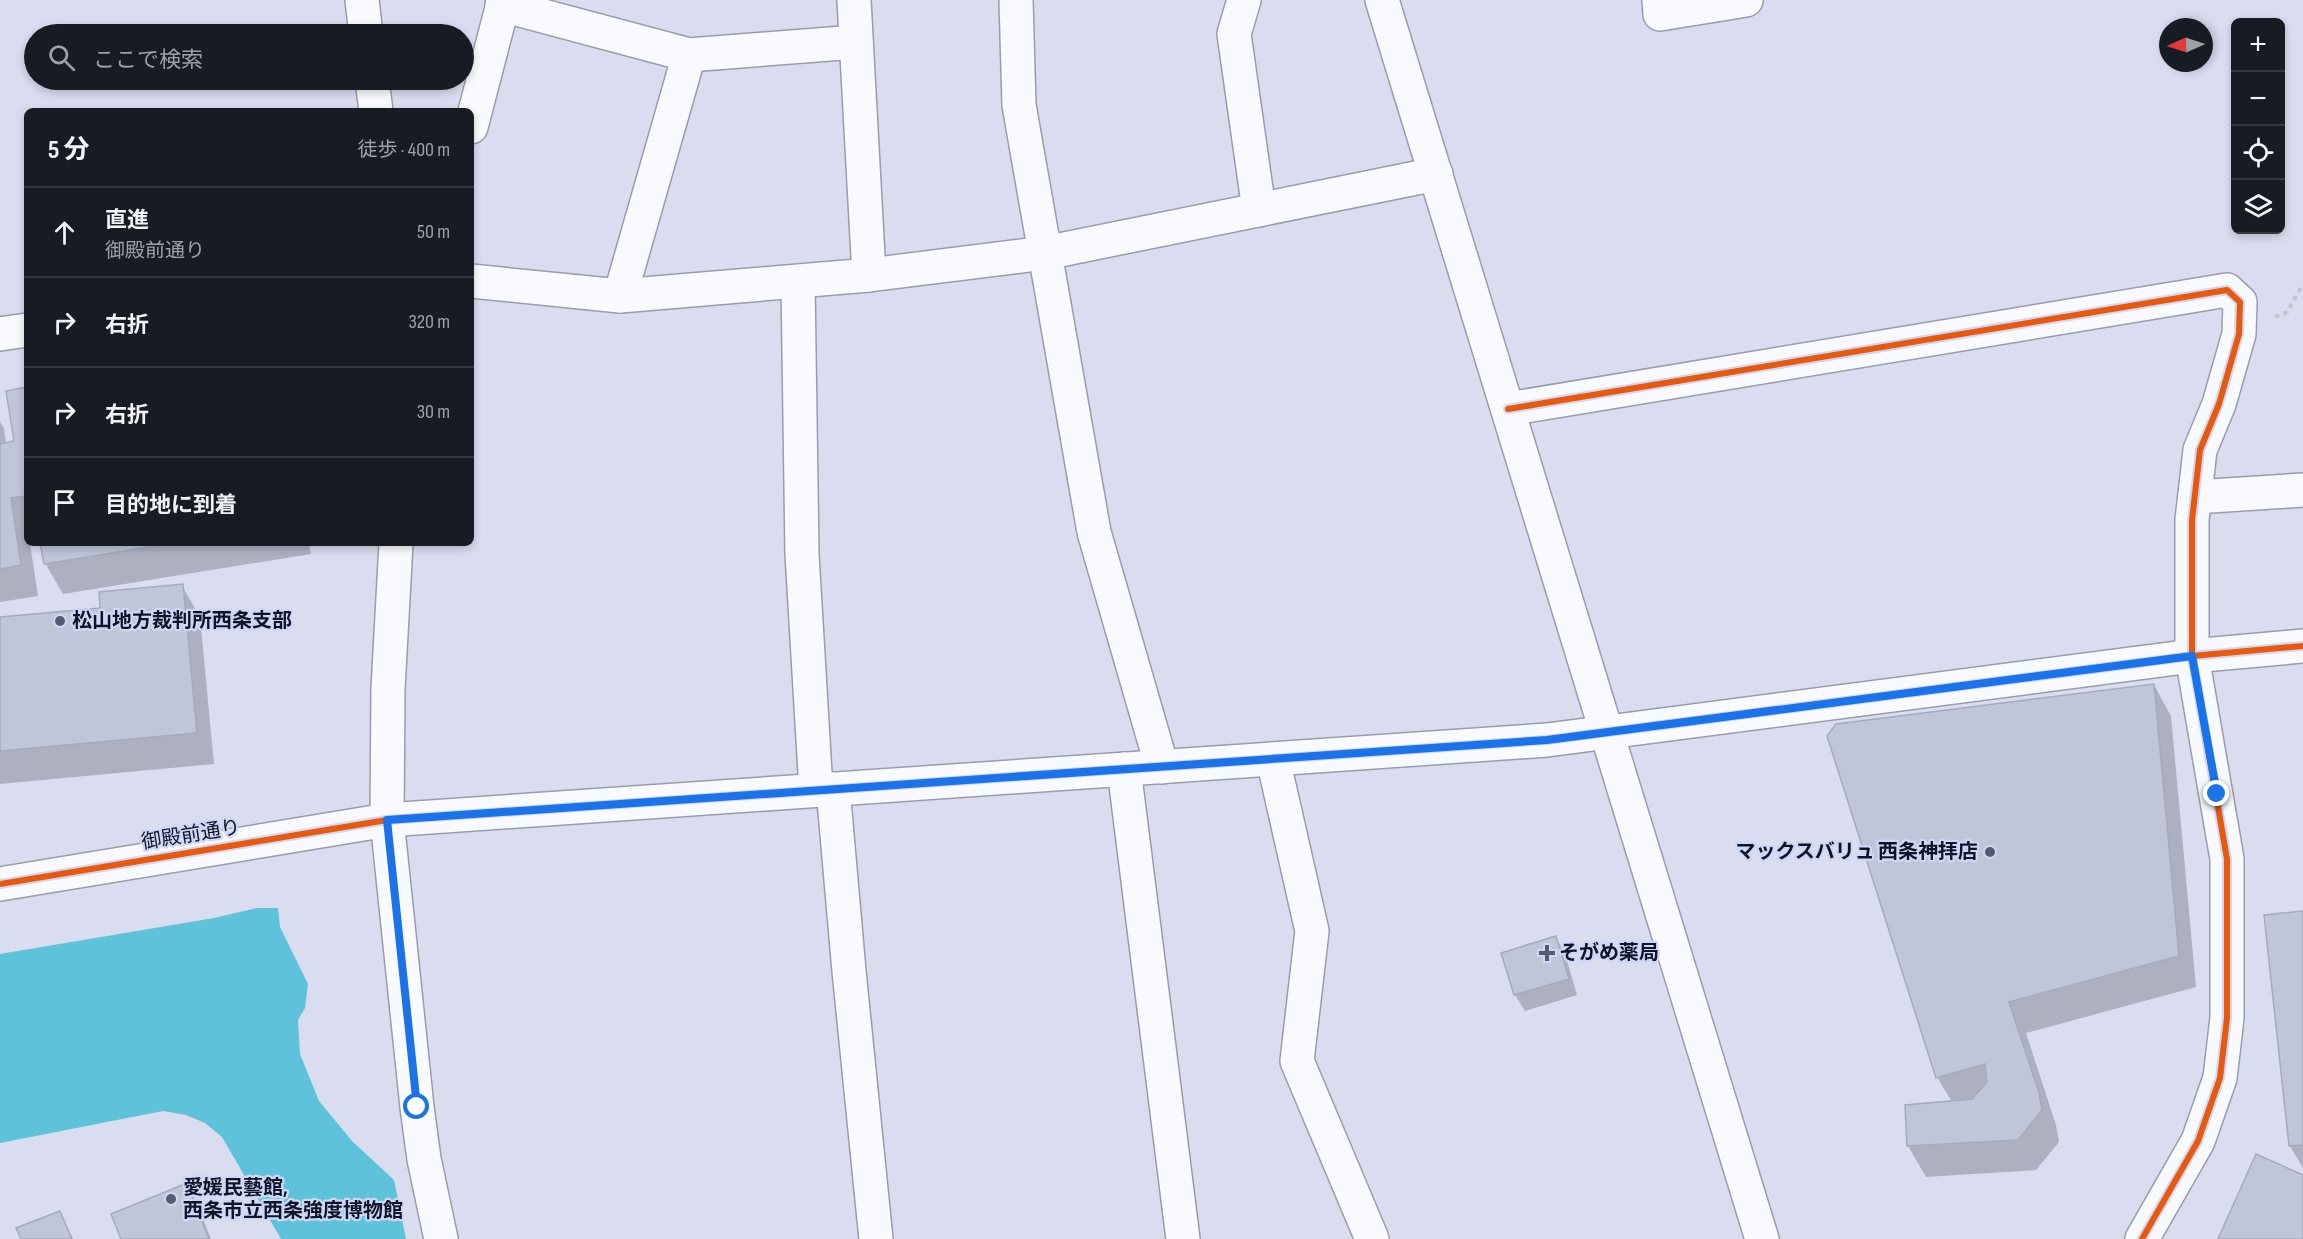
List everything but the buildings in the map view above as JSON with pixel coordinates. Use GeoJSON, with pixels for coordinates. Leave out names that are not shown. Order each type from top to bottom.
{"type":"FeatureCollection","features":[{"type":"Feature","properties":{"kind":"street"},"geometry":{"type":"LineString","coordinates":[[362,0],[365,24]]}},
{"type":"Feature","properties":{"kind":"street"},"geometry":{"type":"LineString","coordinates":[[854,0],[869,275]]}},
{"type":"Feature","properties":{"kind":"street"},"geometry":{"type":"LineString","coordinates":[[1016,0],[1019,105],[1094,532],[1162,767]]}},
{"type":"Feature","properties":{"kind":"street"},"geometry":{"type":"LineString","coordinates":[[1244,0],[1234,34],[1259,210]]}},
{"type":"Feature","properties":{"kind":"street"},"geometry":{"type":"LineString","coordinates":[[1382,0],[1762,1239]]}},
{"type":"Feature","properties":{"kind":"street"},"geometry":{"type":"LineString","coordinates":[[1659,0],[1660,14],[1746,0]]}},
{"type":"Feature","properties":{"kind":"street"},"geometry":{"type":"LineString","coordinates":[[474,115],[503,3],[689,55],[856,42]]}},
{"type":"Feature","properties":{"kind":"street"},"geometry":{"type":"LineString","coordinates":[[620,296],[689,55]]}},
{"type":"Feature","properties":{"kind":"street"},"geometry":{"type":"LineString","coordinates":[[373,90],[376,108]]}},
{"type":"Feature","properties":{"kind":"street"},"geometry":{"type":"LineString","coordinates":[[474,281],[620,296],[869,275],[1046,253],[1436,174]]}},
{"type":"Feature","properties":{"kind":"street"},"geometry":{"type":"LineString","coordinates":[[798,282],[802,554],[825,790],[849,971],[876,1239]]}},
{"type":"Feature","properties":{"kind":"street"},"geometry":{"type":"LineString","coordinates":[[1508,409],[2227,290],[2240,302],[2239,334],[2219,404],[2200,450],[2192,520],[2192,656],[2227,859],[2227,1018],[2220,1078],[2198,1141],[2142,1239]]}},
{"type":"Feature","properties":{"kind":"street"},"geometry":{"type":"LineString","coordinates":[[0,334],[24,330]]}},
{"type":"Feature","properties":{"kind":"street"},"geometry":{"type":"LineString","coordinates":[[2195,497],[2303,490]]}},
{"type":"Feature","properties":{"kind":"street"},"geometry":{"type":"LineString","coordinates":[[396,546],[388,688],[387,820],[417,1107],[424,1159],[441,1239]]}},
{"type":"Feature","properties":{"kind":"street","name":"御殿前通り"},"geometry":{"type":"LineString","coordinates":[[0,884],[387,820],[1547,740],[2192,656],[2303,646]]}},
{"type":"Feature","properties":{"kind":"street"},"geometry":{"type":"LineString","coordinates":[[1274,759],[1312,931],[1297,1061],[1372,1239]]}},
{"type":"Feature","properties":{"kind":"street"},"geometry":{"type":"LineString","coordinates":[[1124,769],[1183,1239]]}},
{"type":"Feature","properties":{"kind":"water"},"geometry":{"type":"Polygon","coordinates":[[[257,908],[278,908],[280,927],[308,984],[305,1008],[298,1020],[300,1054],[319,1101],[352,1141],[394,1180],[406,1239],[281,1239],[222,1137],[205,1123],[186,1115],[163,1111],[0,1143],[0,954],[214,918],[257,908]]]}},
{"type":"Feature","properties":{"kind":"cycle path"},"geometry":{"type":"LineString","coordinates":[[1508,409],[2227,290],[2240,302],[2239,334],[2219,404],[2200,450],[2192,520],[2192,656],[2227,859],[2227,1018],[2220,1078],[2198,1141],[2142,1239]]}},
{"type":"Feature","properties":{"kind":"cycle path"},"geometry":{"type":"LineString","coordinates":[[0,884],[387,820],[1547,740],[2192,656],[2303,646]]}},
{"type":"Feature","properties":{"kind":"place","name":"松山地方裁判所西条支部"},"geometry":{"type":"Point","coordinates":[60,621]}},
{"type":"Feature","properties":{"kind":"place","name":"マックスバリュ 西条神拝店"},"geometry":{"type":"Point","coordinates":[1990,852]}},
{"type":"Feature","properties":{"kind":"place","name":"そがめ薬局"},"geometry":{"type":"Point","coordinates":[1547,953]}},
{"type":"Feature","properties":{"kind":"place","name":"愛媛民藝館, 西条市立西条強度博物館"},"geometry":{"type":"Point","coordinates":[171,1199]}},
{"type":"Feature","properties":{"kind":"route"},"geometry":{"type":"LineString","coordinates":[[417,1107],[387,820],[1547,740],[2192,656],[2217,794]]}}]}
